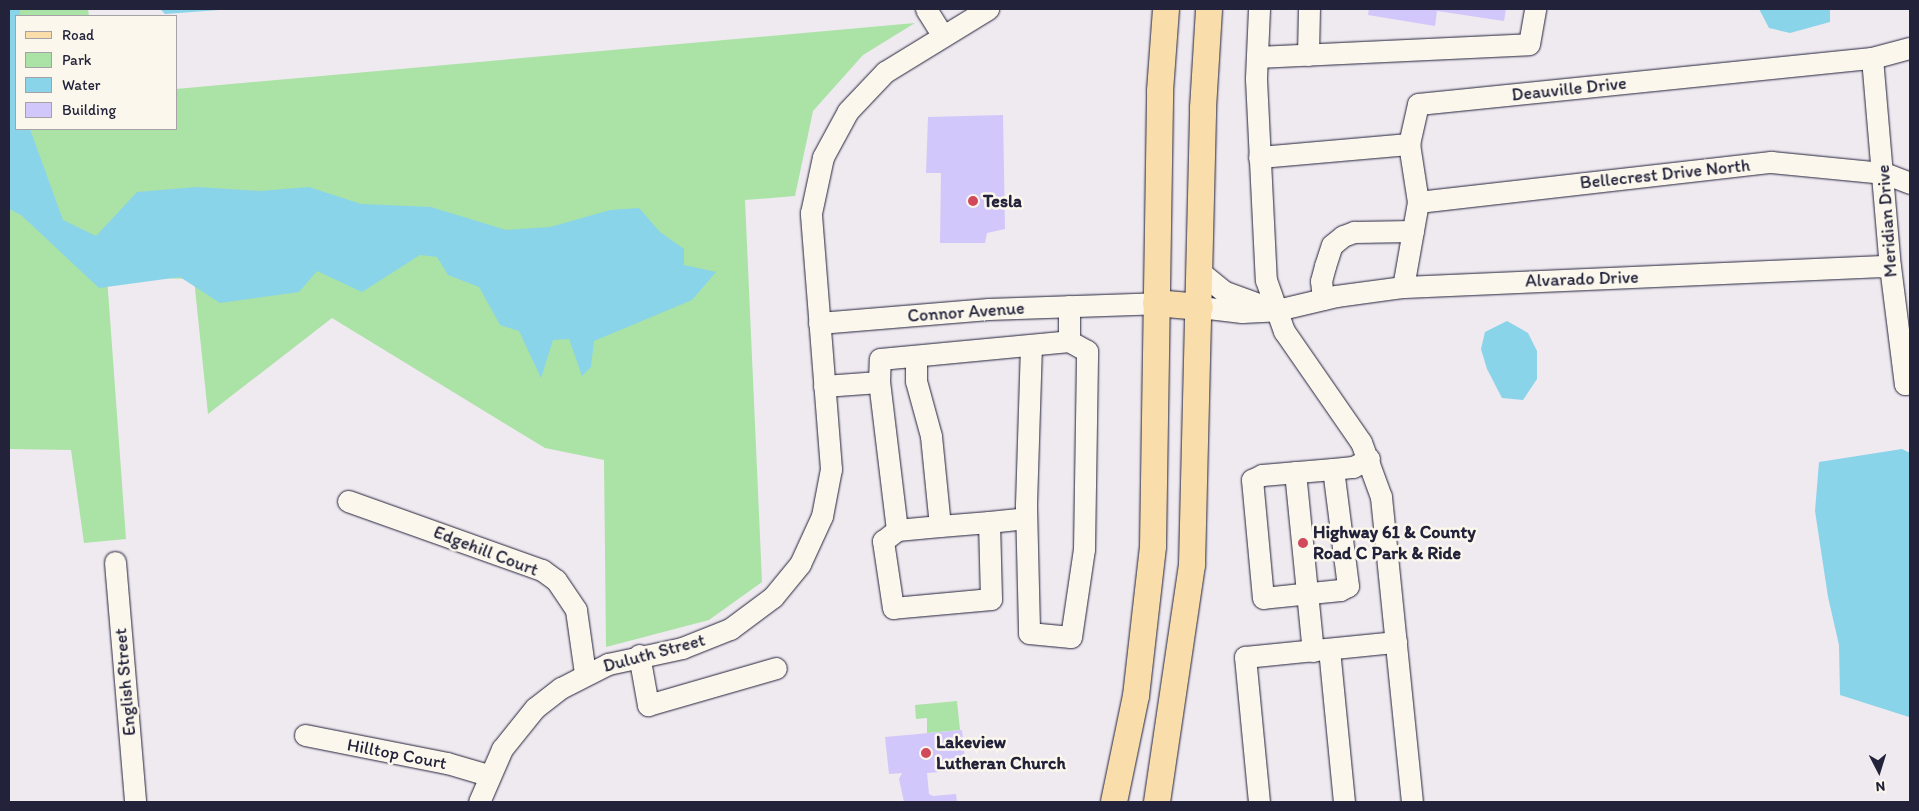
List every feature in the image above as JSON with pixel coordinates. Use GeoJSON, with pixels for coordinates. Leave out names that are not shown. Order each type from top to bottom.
{"type":"FeatureCollection","features":[{"type":"Feature","properties":{"kind":"main road"},"geometry":{"type":"LineString","coordinates":[[1114,802],[1136,696],[1153,546],[1160,91],[1166,9]]}},
{"type":"Feature","properties":{"kind":"main road"},"geometry":{"type":"LineString","coordinates":[[1157,802],[1192,565],[1200,307],[1203,108],[1209,9]]}},
{"type":"Feature","properties":{"kind":"main road","name":"Connor Avenue"},"geometry":{"type":"LineString","coordinates":[[1156,303],[1200,307]]}},
{"type":"Feature","properties":{"kind":"street"},"geometry":{"type":"LineString","coordinates":[[926,9],[943,36]]}},
{"type":"Feature","properties":{"kind":"street","name":"Duluth Street"},"geometry":{"type":"LineString","coordinates":[[479,802],[488,775],[502,749],[536,708],[585,673],[639,655],[682,648],[730,629],[773,597],[800,564],[816,532],[829,490],[831,469],[811,213],[823,157],[848,110],[886,72],[988,9]]}},
{"type":"Feature","properties":{"kind":"street"},"geometry":{"type":"LineString","coordinates":[[1260,9],[1257,57],[1259,157],[1266,280],[1284,331],[1347,420],[1369,459],[1383,511],[1412,802]]}},
{"type":"Feature","properties":{"kind":"street"},"geometry":{"type":"LineString","coordinates":[[1308,55],[1309,9]]}},
{"type":"Feature","properties":{"kind":"street"},"geometry":{"type":"LineString","coordinates":[[1257,57],[1529,44],[1535,9]]}},
{"type":"Feature","properties":{"kind":"street","name":"Deauville Drive"},"geometry":{"type":"LineString","coordinates":[[1409,144],[1418,104],[1872,58],[1910,48]]}},
{"type":"Feature","properties":{"kind":"street","name":"Meridian Drive"},"geometry":{"type":"LineString","coordinates":[[1872,58],[1884,173],[1890,266],[1908,384]]}},
{"type":"Feature","properties":{"kind":"street"},"geometry":{"type":"LineString","coordinates":[[1259,157],[1409,144],[1418,202],[1402,287]]}},
{"type":"Feature","properties":{"kind":"street","name":"Bellecrest Drive North"},"geometry":{"type":"LineString","coordinates":[[1418,202],[1771,162],[1884,173],[1910,183]]}},
{"type":"Feature","properties":{"kind":"street"},"geometry":{"type":"LineString","coordinates":[[1323,299],[1321,281],[1332,245],[1343,236],[1354,232],[1412,231]]}},
{"type":"Feature","properties":{"kind":"street","name":"Alvarado Drive"},"geometry":{"type":"LineString","coordinates":[[1200,307],[1242,312],[1276,310],[1323,299],[1402,287],[1890,266]]}},
{"type":"Feature","properties":{"kind":"street"},"geometry":{"type":"LineString","coordinates":[[1200,272],[1225,292],[1276,310]]}},
{"type":"Feature","properties":{"kind":"street","name":"Connor Avenue"},"geometry":{"type":"LineString","coordinates":[[820,323],[1069,306],[1156,303]]}},
{"type":"Feature","properties":{"kind":"street","name":"Connor Avenue"},"geometry":{"type":"LineString","coordinates":[[1114,304],[1134,313],[1155,335]]}},
{"type":"Feature","properties":{"kind":"street"},"geometry":{"type":"LineString","coordinates":[[1069,306],[1070,341]]}},
{"type":"Feature","properties":{"kind":"street"},"geometry":{"type":"LineString","coordinates":[[896,530],[879,382],[880,359],[1070,341],[1087,351],[1084,549],[1071,637],[1029,633],[1026,518],[1031,345]]}},
{"type":"Feature","properties":{"kind":"street"},"geometry":{"type":"LineString","coordinates":[[916,356],[916,381],[931,436],[940,526]]}},
{"type":"Feature","properties":{"kind":"street"},"geometry":{"type":"LineString","coordinates":[[824,386],[879,382]]}},
{"type":"Feature","properties":{"kind":"street"},"geometry":{"type":"LineString","coordinates":[[1333,469],[1348,586],[1340,590],[1263,598],[1251,489],[1252,480],[1262,475],[1353,467],[1369,459]]}},
{"type":"Feature","properties":{"kind":"street"},"geometry":{"type":"LineString","coordinates":[[1295,472],[1306,594],[1321,650],[1344,802]]}},
{"type":"Feature","properties":{"kind":"street","name":"Edgehill Court"},"geometry":{"type":"LineString","coordinates":[[348,501],[542,570],[556,580],[576,610],[585,673]]}},
{"type":"Feature","properties":{"kind":"street"},"geometry":{"type":"LineString","coordinates":[[989,522],[991,599],[894,608],[883,540],[896,530],[1026,518]]}},
{"type":"Feature","properties":{"kind":"street","name":"English Street"},"geometry":{"type":"LineString","coordinates":[[115,562],[135,802]]}},
{"type":"Feature","properties":{"kind":"street"},"geometry":{"type":"LineString","coordinates":[[1259,802],[1245,657],[1396,642]]}},
{"type":"Feature","properties":{"kind":"street"},"geometry":{"type":"LineString","coordinates":[[639,655],[648,705],[776,668]]}},
{"type":"Feature","properties":{"kind":"street","name":"Hilltop Court"},"geometry":{"type":"LineString","coordinates":[[306,736],[446,763],[488,775]]}},
{"type":"Feature","properties":{"kind":"green space"},"geometry":{"type":"Polygon","coordinates":[[[9,9],[88,9],[89,15],[15,15],[15,130],[178,130],[178,89],[915,23],[863,55],[813,111],[795,196],[745,200],[762,582],[709,620],[606,647],[604,460],[545,448],[332,318],[208,414],[194,279],[107,277],[126,539],[84,543],[71,450],[9,449],[9,9]]]}},
{"type":"Feature","properties":{"kind":"green space"},"geometry":{"type":"Polygon","coordinates":[[[957,701],[960,730],[927,733],[927,718],[916,719],[915,705],[957,701]]]}},
{"type":"Feature","properties":{"kind":"water"},"geometry":{"type":"Polygon","coordinates":[[[9,9],[20,9],[20,15],[15,15],[15,130],[30,130],[63,220],[96,236],[137,192],[197,187],[260,191],[309,187],[361,204],[431,207],[506,230],[550,227],[610,210],[639,208],[660,232],[684,249],[684,265],[716,272],[692,300],[594,341],[591,367],[582,376],[569,339],[553,340],[541,378],[519,331],[500,325],[479,287],[448,275],[437,257],[420,255],[362,292],[317,271],[299,292],[220,303],[180,277],[99,288],[21,215],[9,209],[9,9]]]}},
{"type":"Feature","properties":{"kind":"water"},"geometry":{"type":"Polygon","coordinates":[[[160,9],[233,9],[165,14],[160,9]]]}},
{"type":"Feature","properties":{"kind":"water"},"geometry":{"type":"Polygon","coordinates":[[[1759,9],[1830,9],[1830,22],[1790,33],[1769,28],[1759,9]]]}},
{"type":"Feature","properties":{"kind":"water"},"geometry":{"type":"Polygon","coordinates":[[[1507,321],[1528,333],[1537,351],[1537,379],[1523,400],[1502,398],[1487,369],[1481,349],[1485,332],[1507,321]]]}},
{"type":"Feature","properties":{"kind":"water"},"geometry":{"type":"Polygon","coordinates":[[[1902,449],[1910,453],[1909,717],[1840,695],[1839,645],[1828,597],[1815,511],[1819,462],[1902,449]]]}},
{"type":"Feature","properties":{"kind":"building"},"geometry":{"type":"Polygon","coordinates":[[[1369,9],[1506,9],[1504,21],[1437,11],[1435,26],[1368,15],[1369,9]]]}},
{"type":"Feature","properties":{"kind":"building","name":"Tesla"},"geometry":{"type":"Polygon","coordinates":[[[1003,115],[1005,229],[987,233],[985,243],[940,243],[941,173],[926,173],[928,117],[1003,115]]]}},
{"type":"Feature","properties":{"kind":"building","name":"Lakeview Lutheran Church"},"geometry":{"type":"Polygon","coordinates":[[[962,730],[966,770],[927,773],[929,794],[933,796],[956,794],[957,802],[904,802],[899,779],[902,773],[889,774],[885,737],[962,730]]]}},
{"type":"Feature","properties":{"kind":"place","name":"Tesla"},"geometry":{"type":"Point","coordinates":[973,201]}},
{"type":"Feature","properties":{"kind":"place","name":"Highway 61 & County Road C Park & Ride"},"geometry":{"type":"Point","coordinates":[1303,543]}},
{"type":"Feature","properties":{"kind":"place","name":"Lakeview Lutheran Church"},"geometry":{"type":"Point","coordinates":[926,753]}}]}
